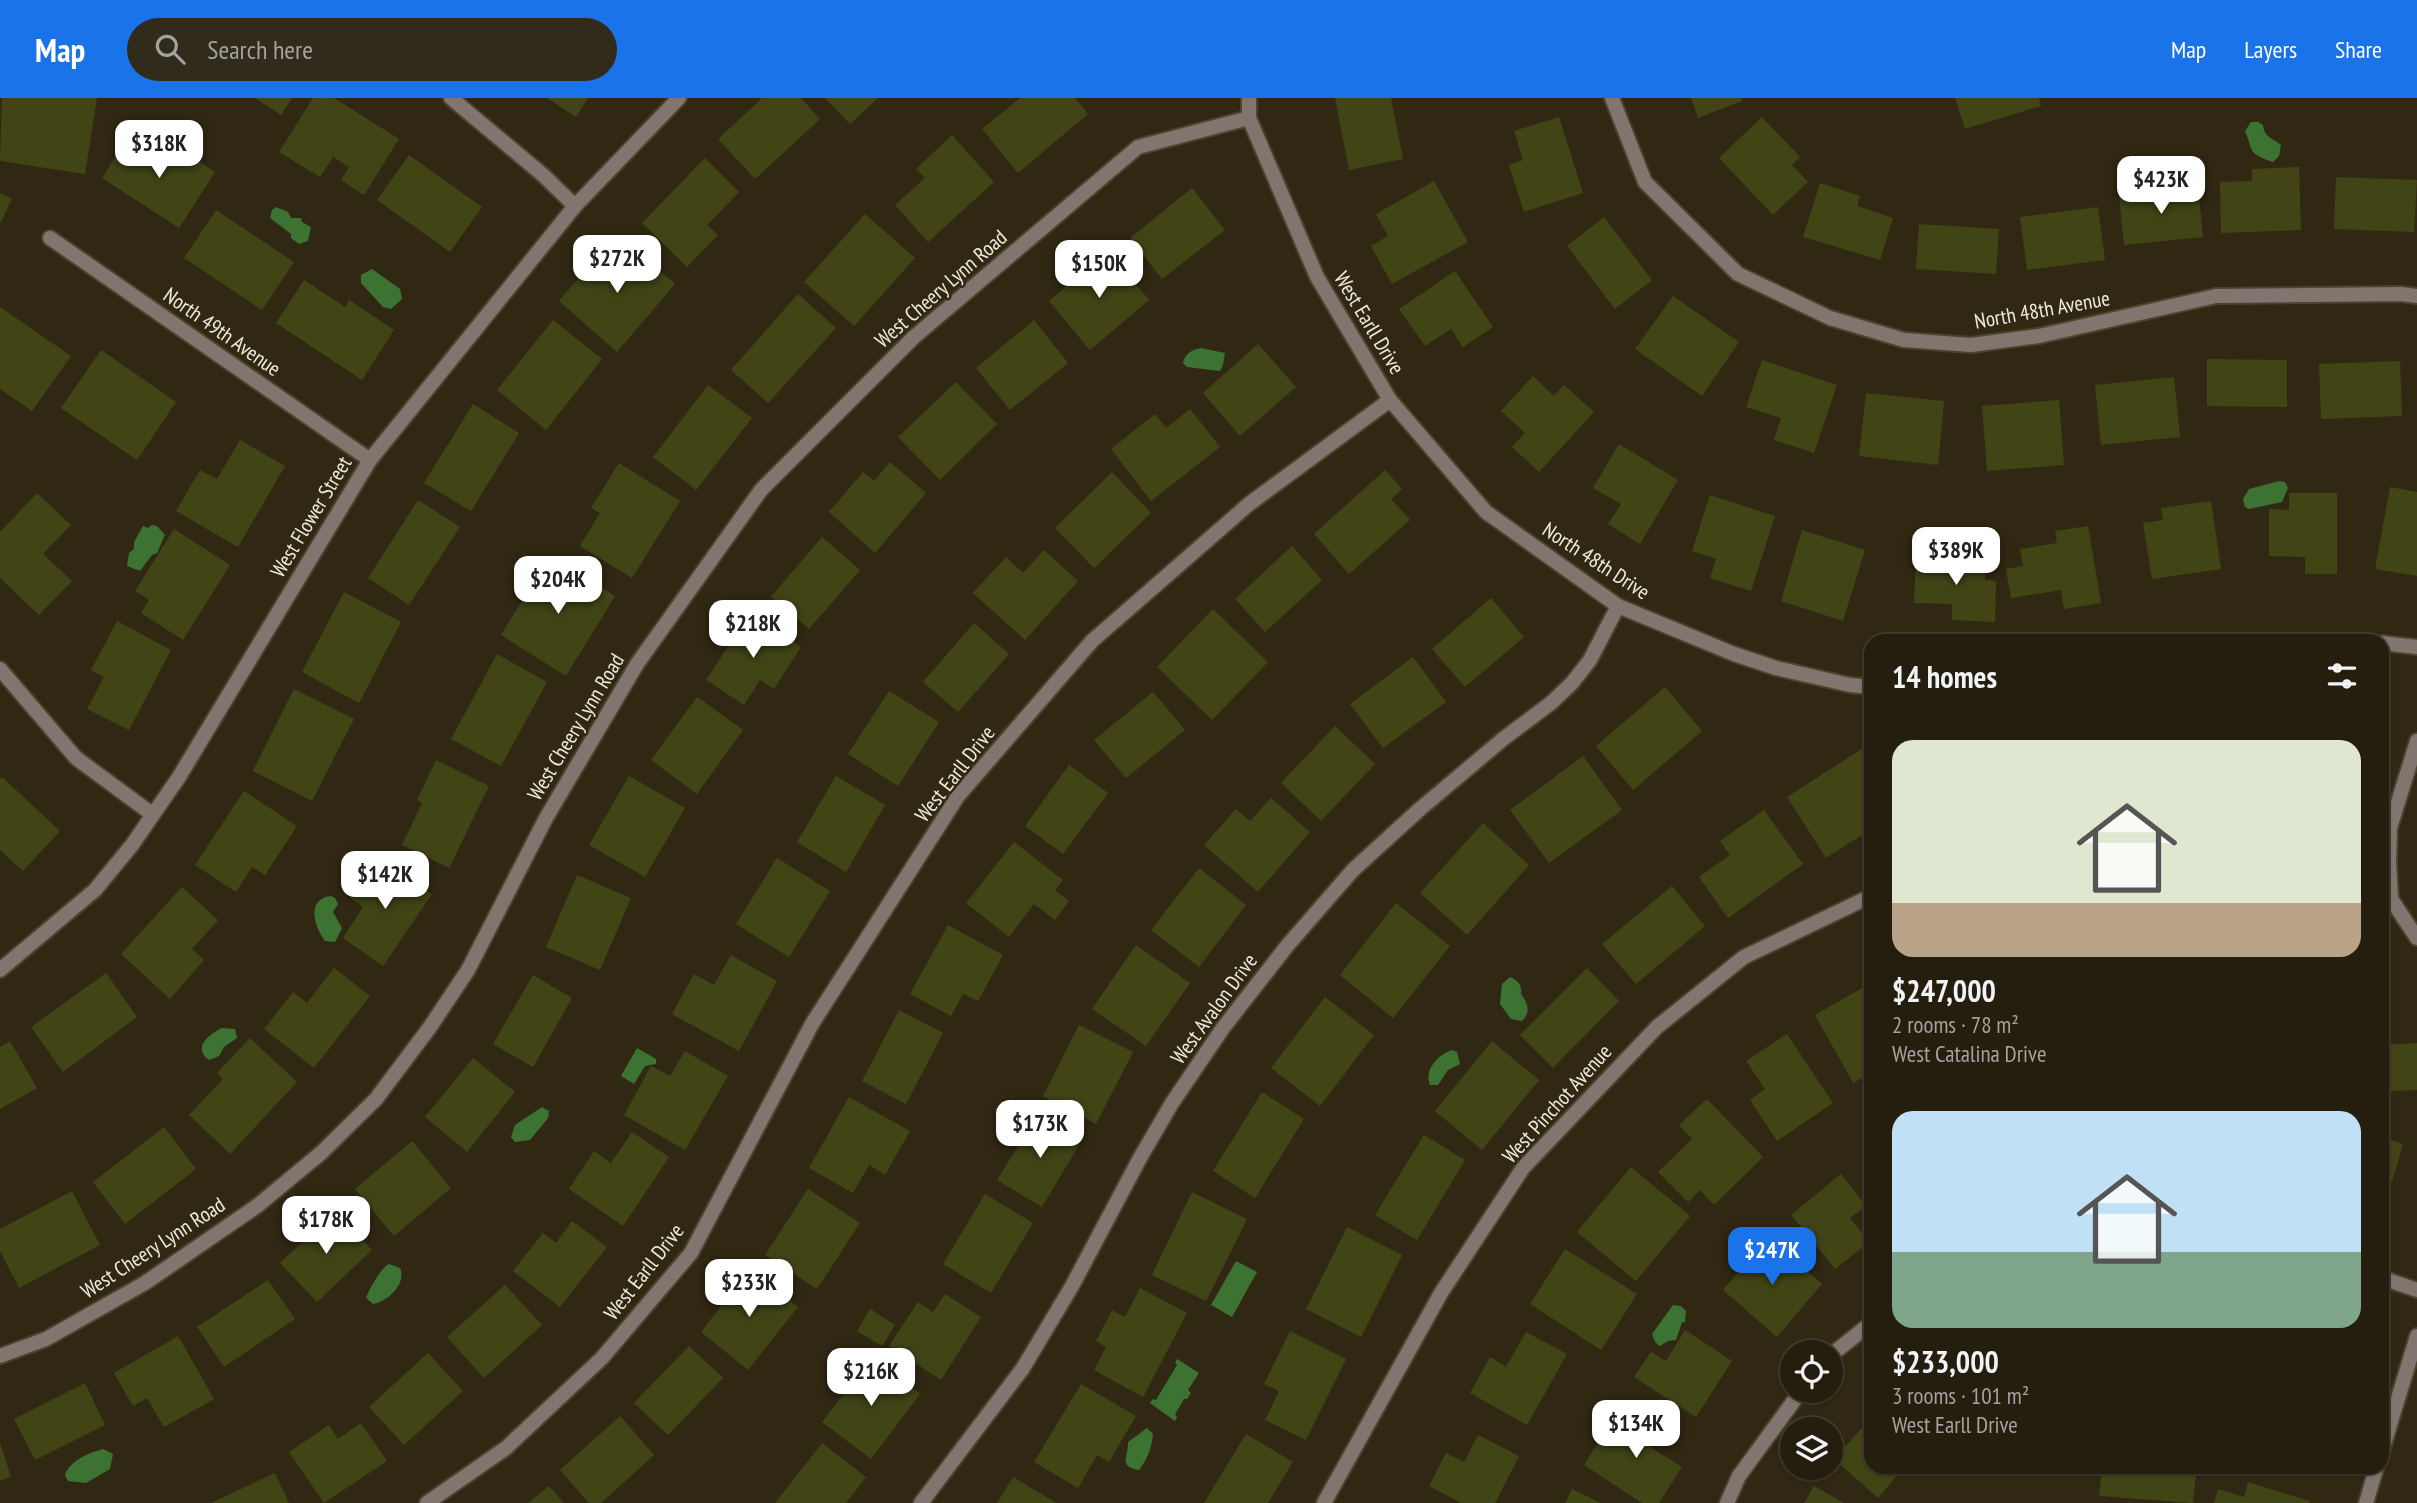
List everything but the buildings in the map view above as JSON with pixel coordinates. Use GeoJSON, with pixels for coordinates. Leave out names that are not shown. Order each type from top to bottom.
{"type":"FeatureCollection","features":[{"type":"Feature","properties":{"kind":"street"},"geometry":{"type":"LineString","coordinates":[[451,98],[543,175],[575,206]]}},
{"type":"Feature","properties":{"kind":"street","name":"West Flower Street"},"geometry":{"type":"LineString","coordinates":[[0,970],[95,890],[132,845],[179,776],[370,460],[575,206],[679,98]]}},
{"type":"Feature","properties":{"kind":"street","name":"West Earll Drive"},"geometry":{"type":"LineString","coordinates":[[427,1503],[506,1448],[602,1358],[691,1253],[812,1024],[958,796],[1092,641],[1249,504],[1390,400],[1317,277],[1249,118],[1249,98]]}},
{"type":"Feature","properties":{"kind":"street","name":"North 48th Avenue"},"geometry":{"type":"LineString","coordinates":[[1612,98],[1645,182],[1738,274],[1830,318],[1904,341],[1971,345],[2039,336],[2216,296],[2417,296]]}},
{"type":"Feature","properties":{"kind":"street","name":"West Cheery Lynn Road"},"geometry":{"type":"LineString","coordinates":[[0,1356],[46,1339],[168,1268],[257,1206],[321,1153],[376,1099],[430,1027],[468,970],[546,818],[637,664],[761,490],[914,337],[1138,147],[1249,118]]}},
{"type":"Feature","properties":{"kind":"street","name":"North 49th Avenue"},"geometry":{"type":"LineString","coordinates":[[50,238],[370,460]]}},
{"type":"Feature","properties":{"kind":"street","name":"North 48th Drive"},"geometry":{"type":"LineString","coordinates":[[1390,400],[1486,512],[1618,606],[1734,654],[1864,686]]}},
{"type":"Feature","properties":{"kind":"street","name":"West Avalon Drive"},"geometry":{"type":"LineString","coordinates":[[921,1503],[1023,1368],[1072,1286],[1172,1103],[1223,1028],[1287,946],[1353,870],[1420,809],[1572,683],[1590,660],[1618,606]]}},
{"type":"Feature","properties":{"kind":"street"},"geometry":{"type":"LineString","coordinates":[[2389,644],[2417,647]]}},
{"type":"Feature","properties":{"kind":"street"},"geometry":{"type":"LineString","coordinates":[[0,669],[76,758],[152,814]]}},
{"type":"Feature","properties":{"kind":"street"},"geometry":{"type":"LineString","coordinates":[[2417,741],[2390,828],[2389,862],[2391,899],[2417,938]]}},
{"type":"Feature","properties":{"kind":"street","name":"West Pinchot Avenue"},"geometry":{"type":"LineString","coordinates":[[1324,1503],[1441,1293],[1523,1168],[1657,1027],[1744,957],[1864,899]]}},
{"type":"Feature","properties":{"kind":"street"},"geometry":{"type":"LineString","coordinates":[[2389,1280],[2417,1290]]}},
{"type":"Feature","properties":{"kind":"street"},"geometry":{"type":"LineString","coordinates":[[1843,1346],[1864,1329]]}},
{"type":"Feature","properties":{"kind":"street"},"geometry":{"type":"LineString","coordinates":[[2389,1428],[2417,1336]]}},
{"type":"Feature","properties":{"kind":"street"},"geometry":{"type":"LineString","coordinates":[[1727,1503],[1739,1476],[1792,1403]]}},
{"type":"Feature","properties":{"kind":"street"},"geometry":{"type":"LineString","coordinates":[[2366,1503],[2375,1474]]}},
{"type":"Feature","properties":{"kind":"shaded area"},"geometry":{"type":"Polygon","coordinates":[[[2251,122],[2263,125],[2267,135],[2281,145],[2279,156],[2273,162],[2253,151],[2245,131],[2251,122]]]}},
{"type":"Feature","properties":{"kind":"shaded area"},"geometry":{"type":"Polygon","coordinates":[[[276,207],[288,212],[291,218],[301,218],[302,222],[311,227],[308,241],[299,244],[291,238],[291,234],[270,218],[276,207]]]}},
{"type":"Feature","properties":{"kind":"shaded area"},"geometry":{"type":"Polygon","coordinates":[[[372,269],[400,289],[402,299],[391,309],[383,307],[361,283],[361,275],[372,269]]]}},
{"type":"Feature","properties":{"kind":"shaded area"},"geometry":{"type":"Polygon","coordinates":[[[1201,348],[1225,353],[1220,371],[1187,367],[1183,363],[1189,352],[1201,348]]]}},
{"type":"Feature","properties":{"kind":"shaded area"},"geometry":{"type":"Polygon","coordinates":[[[2279,481],[2285,482],[2288,488],[2282,502],[2249,509],[2245,507],[2243,499],[2249,489],[2279,481]]]}},
{"type":"Feature","properties":{"kind":"shaded area"},"geometry":{"type":"Polygon","coordinates":[[[143,526],[148,528],[157,526],[165,535],[157,553],[152,555],[140,571],[127,566],[129,553],[134,549],[134,542],[143,526]]]}},
{"type":"Feature","properties":{"kind":"shaded area"},"geometry":{"type":"Polygon","coordinates":[[[331,896],[338,904],[333,912],[342,928],[335,942],[325,941],[314,914],[318,902],[331,896]]]}},
{"type":"Feature","properties":{"kind":"shaded area"},"geometry":{"type":"Polygon","coordinates":[[[1510,977],[1519,984],[1527,1004],[1527,1014],[1522,1021],[1511,1019],[1500,1004],[1502,984],[1510,977]]]}},
{"type":"Feature","properties":{"kind":"shaded area"},"geometry":{"type":"Polygon","coordinates":[[[222,1028],[235,1029],[237,1038],[224,1047],[219,1056],[209,1060],[202,1051],[202,1046],[212,1034],[222,1028]]]}},
{"type":"Feature","properties":{"kind":"shaded area"},"geometry":{"type":"Polygon","coordinates":[[[637,1048],[656,1059],[656,1064],[645,1066],[634,1084],[621,1076],[637,1048]]]}},
{"type":"Feature","properties":{"kind":"shaded area"},"geometry":{"type":"Polygon","coordinates":[[[1452,1050],[1457,1052],[1460,1064],[1448,1070],[1438,1085],[1430,1085],[1429,1073],[1433,1063],[1452,1050]]]}},
{"type":"Feature","properties":{"kind":"shaded area"},"geometry":{"type":"Polygon","coordinates":[[[542,1107],[549,1111],[548,1118],[530,1140],[515,1142],[511,1137],[515,1125],[542,1107]]]}},
{"type":"Feature","properties":{"kind":"shaded area"},"geometry":{"type":"Polygon","coordinates":[[[1236,1261],[1257,1272],[1232,1317],[1211,1305],[1236,1261]]]}},
{"type":"Feature","properties":{"kind":"shaded area"},"geometry":{"type":"Polygon","coordinates":[[[389,1264],[400,1268],[401,1281],[394,1292],[373,1304],[366,1298],[372,1284],[389,1264]]]}},
{"type":"Feature","properties":{"kind":"shaded area"},"geometry":{"type":"Polygon","coordinates":[[[1673,1305],[1681,1306],[1686,1311],[1685,1322],[1682,1322],[1676,1340],[1660,1346],[1652,1334],[1673,1305]]]}},
{"type":"Feature","properties":{"kind":"shaded area"},"geometry":{"type":"Polygon","coordinates":[[[1177,1359],[1199,1373],[1188,1390],[1191,1393],[1175,1414],[1175,1421],[1150,1403],[1153,1399],[1156,1400],[1177,1365],[1177,1359]]]}},
{"type":"Feature","properties":{"kind":"shaded area"},"geometry":{"type":"Polygon","coordinates":[[[1147,1428],[1153,1434],[1152,1444],[1139,1470],[1126,1463],[1128,1442],[1147,1428]]]}},
{"type":"Feature","properties":{"kind":"shaded area"},"geometry":{"type":"Polygon","coordinates":[[[103,1449],[113,1454],[110,1469],[86,1483],[68,1481],[65,1475],[71,1465],[86,1455],[103,1449]]]}}]}
